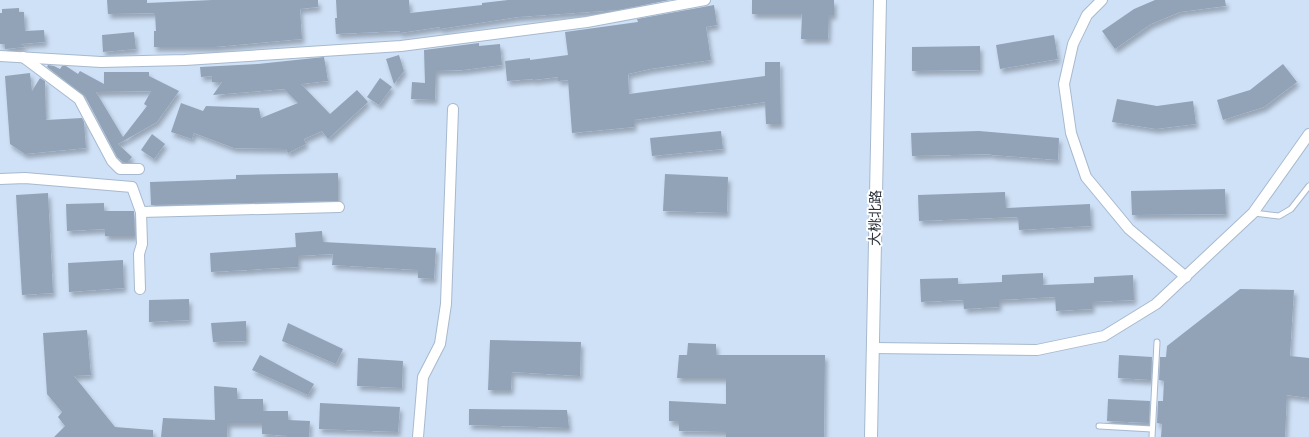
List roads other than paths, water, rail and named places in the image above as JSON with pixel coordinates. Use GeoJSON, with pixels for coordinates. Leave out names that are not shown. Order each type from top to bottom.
{"type":"FeatureCollection","features":[{"type":"Feature","properties":{"kind":"street"},"geometry":{"type":"LineString","coordinates":[[0,56],[101,62],[185,60],[401,46],[587,22],[705,0]]}},
{"type":"Feature","properties":{"kind":"street","name":"大桃北路"},"geometry":{"type":"LineString","coordinates":[[870,437],[880,0]]}},
{"type":"Feature","properties":{"kind":"street"},"geometry":{"type":"LineString","coordinates":[[1102,0],[1087,14],[1073,44],[1064,84],[1071,133],[1086,178],[1129,229],[1186,277]]}},
{"type":"Feature","properties":{"kind":"street"},"geometry":{"type":"LineString","coordinates":[[22,57],[79,99],[112,162],[120,169],[138,169]]}},
{"type":"Feature","properties":{"kind":"street"},"geometry":{"type":"LineString","coordinates":[[418,437],[423,377],[440,344],[446,304],[453,109]]}},
{"type":"Feature","properties":{"kind":"street"},"geometry":{"type":"LineString","coordinates":[[872,348],[1037,350],[1104,336],[1156,304],[1253,213],[1309,134]]}},
{"type":"Feature","properties":{"kind":"street"},"geometry":{"type":"LineString","coordinates":[[0,179],[25,178],[132,186],[141,212],[142,244],[139,254],[140,289]]}},
{"type":"Feature","properties":{"kind":"street"},"geometry":{"type":"LineString","coordinates":[[141,212],[339,207]]}},
{"type":"Feature","properties":{"kind":"lane"},"geometry":{"type":"LineString","coordinates":[[1253,213],[1279,216],[1291,209],[1309,186]]}},
{"type":"Feature","properties":{"kind":"lane"},"geometry":{"type":"LineString","coordinates":[[1152,437],[1157,342]]}},
{"type":"Feature","properties":{"kind":"lane"},"geometry":{"type":"LineString","coordinates":[[1099,426],[1152,429]]}}]}
